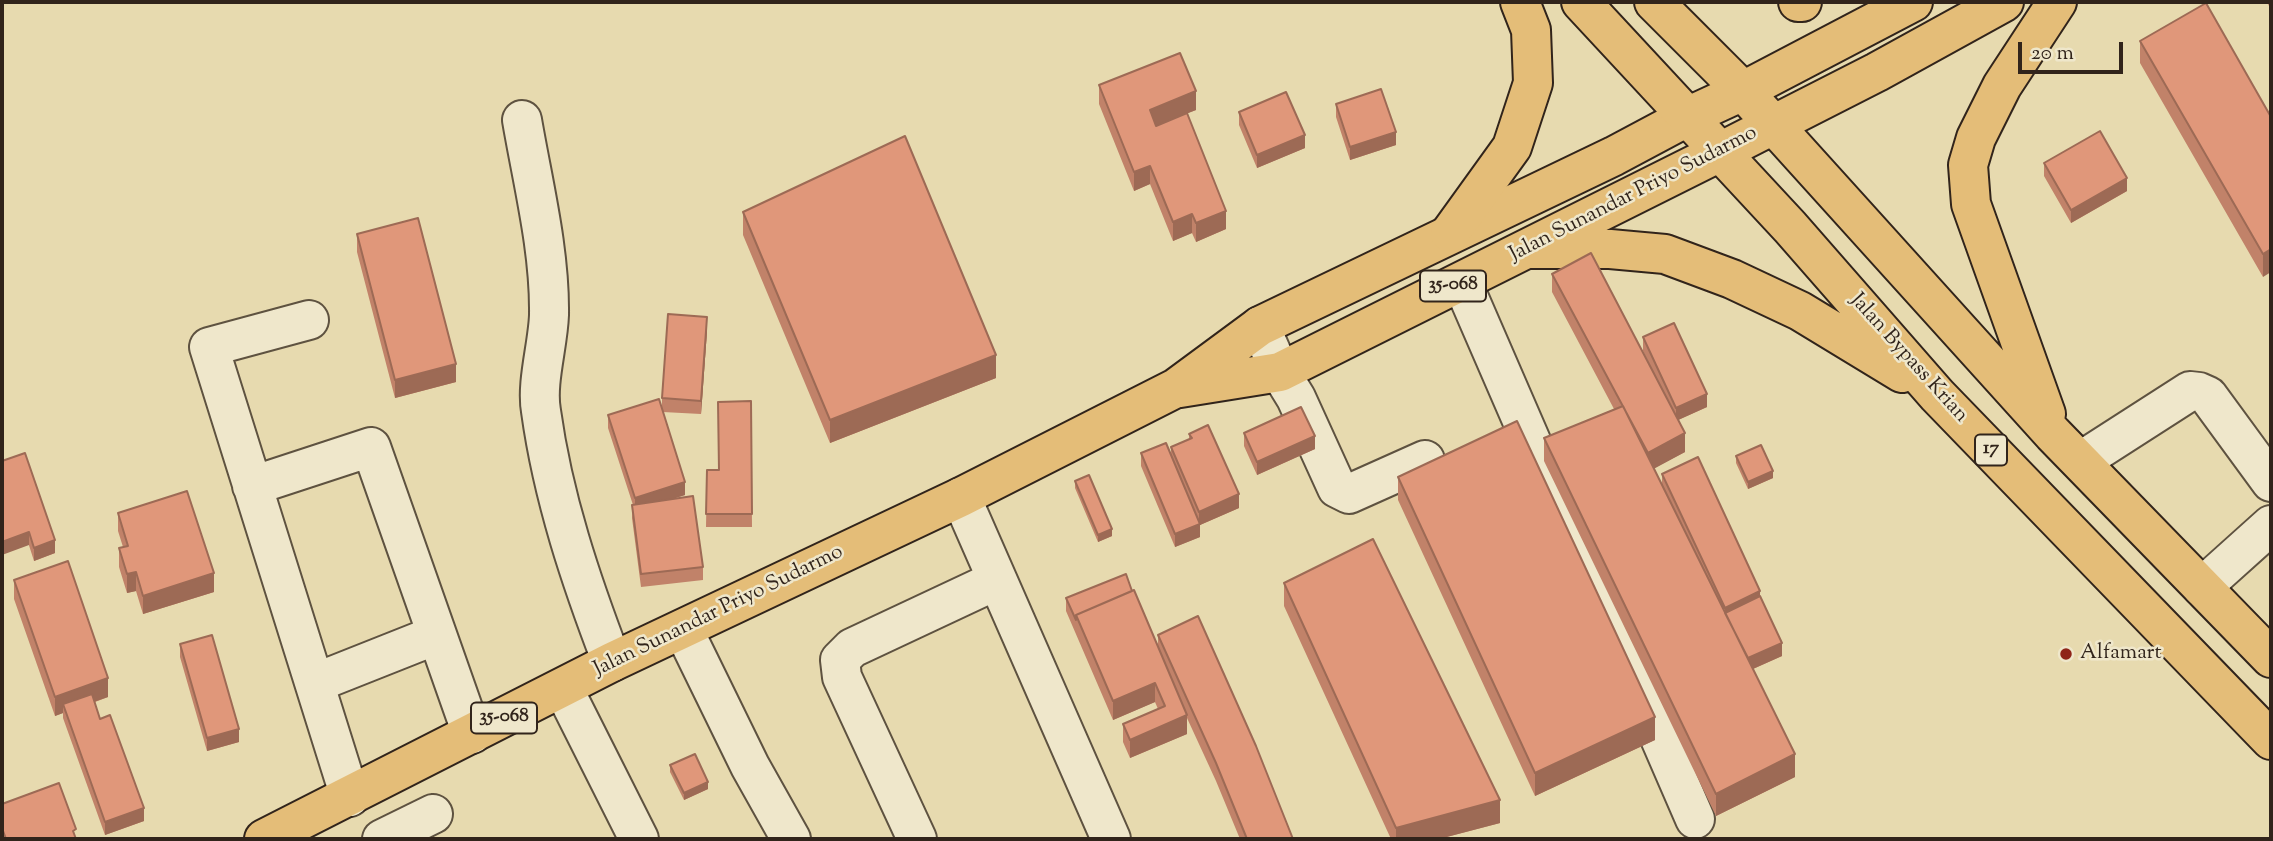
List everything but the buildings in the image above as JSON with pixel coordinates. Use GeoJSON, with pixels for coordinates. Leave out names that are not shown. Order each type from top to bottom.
{"type":"FeatureCollection","features":[{"type":"Feature","properties":{"kind":"main road"},"geometry":{"type":"LineString","coordinates":[[1450,233],[1512,148],[1533,83],[1531,30],[1520,2]]}},
{"type":"Feature","properties":{"kind":"main road","name":"Jalan Bypass Krian"},"geometry":{"type":"LineString","coordinates":[[1581,2],[1790,227],[1937,395],[2271,740]]}},
{"type":"Feature","properties":{"kind":"main road"},"geometry":{"type":"LineString","coordinates":[[1654,2],[1743,91],[2053,434],[2271,658]]}},
{"type":"Feature","properties":{"kind":"main road","name":"Jalan Sunandar Priyo Sudarmo"},"geometry":{"type":"LineString","coordinates":[[264,839],[311,829],[350,796],[612,662],[961,498],[1176,388],[1260,326],[1614,156],[1913,2]]}},
{"type":"Feature","properties":{"kind":"main road","name":"Jalan Sunandar Priyo Sudarmo"},"geometry":{"type":"LineString","coordinates":[[1176,388],[1280,372],[1877,72],[2004,2]]}},
{"type":"Feature","properties":{"kind":"main road"},"geometry":{"type":"LineString","coordinates":[[2053,434],[1971,204],[1968,165],[1976,138],[2002,86],[2057,2]]}},
{"type":"Feature","properties":{"kind":"main road"},"geometry":{"type":"LineString","coordinates":[[1528,249],[1610,249],[1665,254],[1732,279],[1800,311],[1937,395]]}},
{"type":"Feature","properties":{"kind":"street"},"geometry":{"type":"LineString","coordinates":[[522,120],[546,263],[549,316],[540,408],[561,514],[585,593],[612,662]]}},
{"type":"Feature","properties":{"kind":"street"},"geometry":{"type":"LineString","coordinates":[[1462,282],[1695,819]]}},
{"type":"Feature","properties":{"kind":"street"},"geometry":{"type":"LineString","coordinates":[[309,320],[209,347],[350,796]]}},
{"type":"Feature","properties":{"kind":"street"},"geometry":{"type":"LineString","coordinates":[[1260,326],[1337,488],[1349,494],[1425,460]]}},
{"type":"Feature","properties":{"kind":"street"},"geometry":{"type":"LineString","coordinates":[[2081,461],[2190,391],[2208,396],[2271,482]]}},
{"type":"Feature","properties":{"kind":"street"},"geometry":{"type":"LineString","coordinates":[[252,485],[371,447],[472,734]]}},
{"type":"Feature","properties":{"kind":"street"},"geometry":{"type":"LineString","coordinates":[[961,498],[1111,839]]}},
{"type":"Feature","properties":{"kind":"street"},"geometry":{"type":"LineString","coordinates":[[2202,587],[2271,525]]}},
{"type":"Feature","properties":{"kind":"street"},"geometry":{"type":"LineString","coordinates":[[917,839],[842,677],[840,660],[852,648],[997,580]]}},
{"type":"Feature","properties":{"kind":"street"},"geometry":{"type":"LineString","coordinates":[[683,629],[750,766],[790,839]]}},
{"type":"Feature","properties":{"kind":"street"},"geometry":{"type":"LineString","coordinates":[[315,683],[436,635]]}},
{"type":"Feature","properties":{"kind":"street"},"geometry":{"type":"LineString","coordinates":[[563,688],[639,839]]}},
{"type":"Feature","properties":{"kind":"street"},"geometry":{"type":"LineString","coordinates":[[382,839],[433,814]]}},
{"type":"Feature","properties":{"kind":"place","name":"Alfamart"},"geometry":{"type":"Point","coordinates":[2066,654]}}]}
